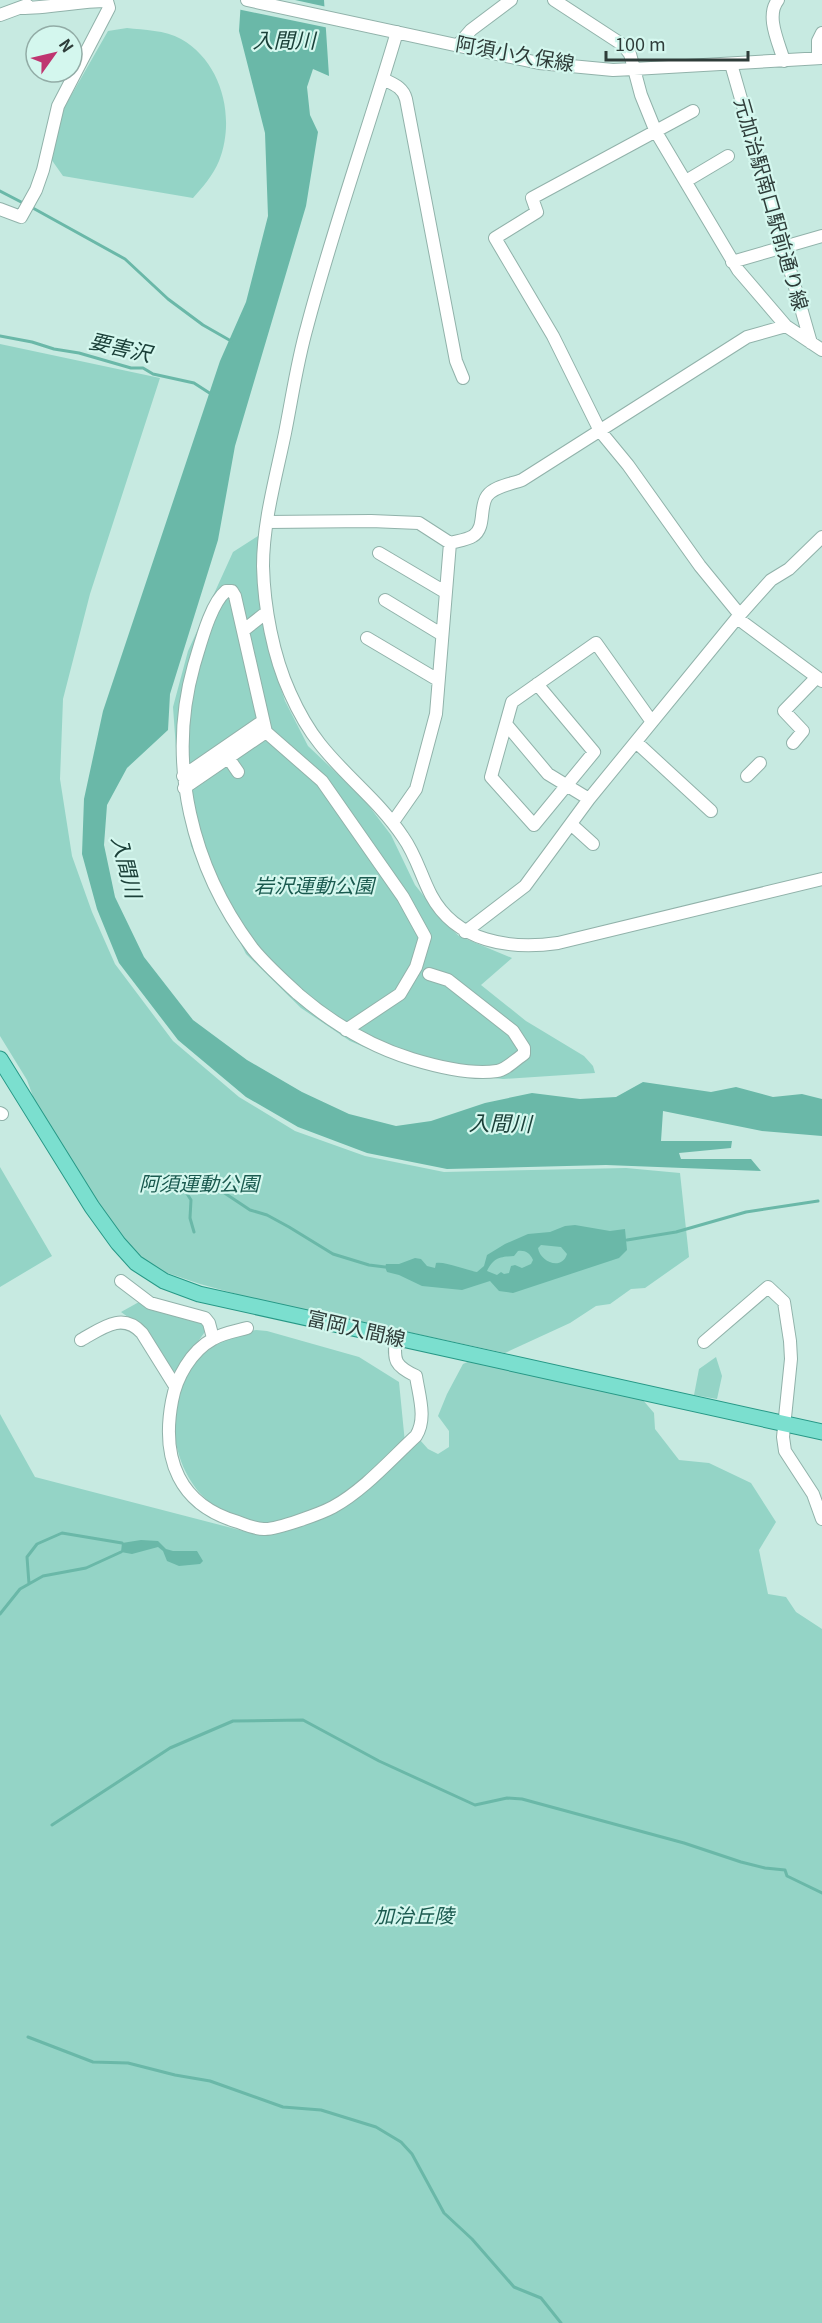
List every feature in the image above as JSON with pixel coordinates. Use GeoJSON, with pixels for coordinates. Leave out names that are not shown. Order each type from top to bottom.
{"type":"FeatureCollection","features":[{"type":"Feature","properties":{"kind":"main road","name":"富岡入間線"},"geometry":{"type":"LineString","coordinates":[[0,1059],[92,1207],[118,1243],[136,1263],[165,1281],[199,1294],[822,1432]]}},
{"type":"Feature","properties":{"kind":"street"},"geometry":{"type":"LineString","coordinates":[[0,15],[37,0]]}},
{"type":"Feature","properties":{"kind":"street","name":"阿須小久保線"},"geometry":{"type":"LineString","coordinates":[[247,0],[539,63],[634,69],[820,58]]}},
{"type":"Feature","properties":{"kind":"street"},"geometry":{"type":"LineString","coordinates":[[458,45],[471,30],[511,0]]}},
{"type":"Feature","properties":{"kind":"street"},"geometry":{"type":"LineString","coordinates":[[554,0],[617,40],[630,54],[641,95],[657,132],[732,262],[763,302],[786,326],[817,347]]}},
{"type":"Feature","properties":{"kind":"street"},"geometry":{"type":"LineString","coordinates":[[778,0],[771,14],[784,61]]}},
{"type":"Feature","properties":{"kind":"street"},"geometry":{"type":"LineString","coordinates":[[0,209],[21,217],[34,195],[43,170],[58,106],[109,8],[107,1],[92,1],[45,8],[21,8]]}},
{"type":"Feature","properties":{"kind":"street"},"geometry":{"type":"LineString","coordinates":[[397,32],[306,328],[267,522],[263,560],[265,588],[271,629],[288,690],[319,743],[393,822],[410,846],[431,895],[445,915],[465,932],[485,940],[513,946],[535,947],[822,879]]}},
{"type":"Feature","properties":{"kind":"street"},"geometry":{"type":"LineString","coordinates":[[820,58],[818,41],[822,33]]}},
{"type":"Feature","properties":{"kind":"street","name":"元加治駅南口駅前通り線"},"geometry":{"type":"LineString","coordinates":[[731,64],[784,247],[817,347]]}},
{"type":"Feature","properties":{"kind":"street"},"geometry":{"type":"LineString","coordinates":[[383,79],[398,87],[406,99],[456,361],[463,378]]}},
{"type":"Feature","properties":{"kind":"street"},"geometry":{"type":"LineString","coordinates":[[693,111],[532,198],[537,212],[495,238],[553,336],[600,431],[628,465],[738,617],[820,679],[784,711],[803,730],[792,743]]}},
{"type":"Feature","properties":{"kind":"street"},"geometry":{"type":"LineString","coordinates":[[686,181],[728,156]]}},
{"type":"Feature","properties":{"kind":"street"},"geometry":{"type":"LineString","coordinates":[[732,262],[822,236]]}},
{"type":"Feature","properties":{"kind":"street"},"geometry":{"type":"LineString","coordinates":[[267,522],[419,523],[450,543],[473,536],[479,529],[483,505],[488,494],[522,480],[747,337],[786,326]]}},
{"type":"Feature","properties":{"kind":"street"},"geometry":{"type":"LineString","coordinates":[[465,932],[525,886],[590,799],[738,617],[771,580],[789,569],[822,537]]}},
{"type":"Feature","properties":{"kind":"street"},"geometry":{"type":"LineString","coordinates":[[393,822],[416,789],[436,714],[450,543]]}},
{"type":"Feature","properties":{"kind":"street"},"geometry":{"type":"LineString","coordinates":[[379,553],[445,592]]}},
{"type":"Feature","properties":{"kind":"street"},"geometry":{"type":"LineString","coordinates":[[346,1030],[400,994],[422,970],[425,937],[403,897],[322,781],[265,726],[235,594],[227,590],[218,601],[206,630],[191,678],[183,730],[184,782],[195,836],[224,906],[254,950],[284,981],[316,1009],[346,1030],[397,1054],[453,1068],[499,1071],[524,1054],[524,1048],[513,1031],[448,980],[422,970]]}},
{"type":"Feature","properties":{"kind":"street"},"geometry":{"type":"LineString","coordinates":[[385,600],[441,634]]}},
{"type":"Feature","properties":{"kind":"street"},"geometry":{"type":"LineString","coordinates":[[244,630],[263,615]]}},
{"type":"Feature","properties":{"kind":"street"},"geometry":{"type":"LineString","coordinates":[[367,638],[438,680]]}},
{"type":"Feature","properties":{"kind":"street"},"geometry":{"type":"LineString","coordinates":[[537,684],[594,752],[534,825],[491,777],[512,702],[537,684],[596,643],[652,722]]}},
{"type":"Feature","properties":{"kind":"street"},"geometry":{"type":"LineString","coordinates":[[506,724],[548,774],[590,799]]}},
{"type":"Feature","properties":{"kind":"street"},"geometry":{"type":"LineString","coordinates":[[184,782],[265,726]]}},
{"type":"Feature","properties":{"kind":"street"},"geometry":{"type":"LineString","coordinates":[[636,742],[711,811]]}},
{"type":"Feature","properties":{"kind":"street"},"geometry":{"type":"LineString","coordinates":[[225,753],[238,772]]}},
{"type":"Feature","properties":{"kind":"street"},"geometry":{"type":"LineString","coordinates":[[747,776],[760,763]]}},
{"type":"Feature","properties":{"kind":"street"},"geometry":{"type":"LineString","coordinates":[[572,825],[593,844]]}},
{"type":"Feature","properties":{"kind":"street"},"geometry":{"type":"LineString","coordinates":[[122,1281],[150,1303],[205,1318],[209,1323],[213,1338]]}},
{"type":"Feature","properties":{"kind":"street"},"geometry":{"type":"LineString","coordinates":[[704,1342],[768,1287],[784,1302],[791,1359],[783,1437],[785,1451],[813,1494],[822,1519]]}},
{"type":"Feature","properties":{"kind":"street"},"geometry":{"type":"LineString","coordinates":[[81,1340],[113,1322],[120,1321],[134,1326],[142,1333],[175,1386]]}},
{"type":"Feature","properties":{"kind":"street"},"geometry":{"type":"LineString","coordinates":[[248,1328],[213,1338],[194,1355],[175,1386],[169,1417],[168,1447],[171,1460],[186,1489],[194,1499],[220,1517],[255,1527],[274,1528],[332,1508],[354,1493],[418,1433],[422,1419],[416,1376],[401,1368],[394,1358],[396,1338]]}},
{"type":"Feature","properties":{"kind":"green space"},"geometry":{"type":"Polygon","coordinates":[[[127,28],[175,36],[195,49],[216,76],[225,110],[224,144],[214,171],[193,198],[63,176],[51,159],[64,108],[78,84],[84,84],[84,73],[108,31],[127,28]]]}},
{"type":"Feature","properties":{"kind":"green space","name":"阿須運動公園"},"geometry":{"type":"Polygon","coordinates":[[[0,344],[160,378],[90,594],[63,699],[60,779],[72,856],[92,912],[115,964],[173,1041],[239,1097],[295,1131],[365,1156],[444,1172],[626,1168],[680,1173],[689,1257],[645,1288],[631,1289],[610,1304],[596,1306],[570,1323],[505,1353],[251,1298],[200,1284],[147,1266],[122,1242],[35,1102],[27,1080],[0,1036],[0,344]]]}},
{"type":"Feature","properties":{"kind":"green space","name":"岩沢運動公園"},"geometry":{"type":"Polygon","coordinates":[[[258,536],[259,582],[268,650],[285,701],[308,746],[363,798],[391,835],[415,885],[446,924],[459,936],[512,958],[481,985],[526,1021],[584,1056],[593,1066],[595,1073],[503,1079],[444,1073],[390,1058],[350,1041],[301,1008],[246,954],[191,846],[177,763],[173,707],[188,651],[233,552],[258,536]]]}},
{"type":"Feature","properties":{"kind":"green space"},"geometry":{"type":"Polygon","coordinates":[[[0,1167],[52,1256],[0,1287],[0,1167]]]}},
{"type":"Feature","properties":{"kind":"green space"},"geometry":{"type":"Polygon","coordinates":[[[139,1302],[200,1321],[207,1329],[176,1372],[170,1370],[146,1330],[121,1312],[139,1302]]]}},
{"type":"Feature","properties":{"kind":"green space","name":"加治丘陵"},"geometry":{"type":"Polygon","coordinates":[[[256,1330],[267,1331],[359,1357],[399,1382],[405,1443],[361,1494],[420,1440],[428,1449],[438,1454],[449,1447],[449,1431],[438,1416],[463,1364],[472,1360],[636,1392],[654,1413],[655,1429],[679,1460],[709,1463],[751,1483],[776,1522],[759,1550],[768,1594],[786,1597],[796,1612],[822,1629],[822,2323],[0,2323],[0,1414],[35,1477],[255,1534],[328,1507],[275,1524],[257,1524],[237,1519],[203,1497],[191,1481],[176,1443],[174,1423],[183,1383],[200,1358],[214,1346],[238,1334],[256,1330]]]}},
{"type":"Feature","properties":{"kind":"green space"},"geometry":{"type":"Polygon","coordinates":[[[716,1357],[722,1376],[717,1399],[694,1395],[699,1369],[716,1357]]]}},
{"type":"Feature","properties":{"kind":"water","name":"入間川"},"geometry":{"type":"Polygon","coordinates":[[[241,0],[324,0],[329,76],[313,69],[307,87],[310,115],[318,132],[306,206],[235,446],[218,540],[170,694],[168,730],[127,768],[107,805],[104,845],[115,897],[144,957],[193,1020],[247,1060],[302,1092],[349,1114],[396,1126],[431,1121],[485,1103],[532,1093],[580,1099],[616,1097],[643,1082],[711,1092],[736,1087],[773,1097],[802,1094],[822,1099],[822,1136],[762,1131],[663,1111],[661,1141],[732,1141],[731,1148],[679,1153],[681,1159],[751,1159],[761,1171],[606,1165],[447,1169],[367,1153],[298,1127],[246,1097],[178,1040],[119,963],[97,909],[82,854],[84,799],[103,711],[220,361],[246,302],[268,216],[265,133],[239,31],[241,0]]]}},
{"type":"Feature","properties":{"kind":"water"},"geometry":{"type":"Polygon","coordinates":[[[575,1225],[610,1231],[625,1229],[627,1250],[619,1258],[513,1293],[499,1291],[490,1281],[462,1290],[422,1286],[387,1272],[385,1267],[386,1264],[399,1264],[415,1258],[435,1268],[436,1263],[440,1263],[477,1272],[484,1266],[487,1255],[505,1244],[528,1234],[550,1232],[575,1225]],[[541,1245],[538,1248],[540,1253],[551,1263],[561,1262],[567,1254],[561,1247],[541,1245]],[[518,1251],[514,1256],[495,1260],[487,1271],[497,1275],[501,1272],[504,1274],[509,1273],[511,1266],[522,1268],[531,1264],[533,1260],[529,1254],[518,1251]]]}},
{"type":"Feature","properties":{"kind":"water"},"geometry":{"type":"Polygon","coordinates":[[[141,1540],[158,1541],[166,1549],[173,1551],[197,1551],[203,1561],[200,1564],[179,1566],[167,1561],[163,1551],[158,1547],[132,1554],[121,1552],[122,1543],[141,1540]]]}},
{"type":"Feature","properties":{"kind":"pier"},"geometry":{"type":"Polygon","coordinates":[[[238,0],[295,0],[327,7],[329,28],[237,9],[238,0]]]}},
{"type":"Feature","properties":{"kind":"waterway"},"geometry":{"type":"LineString","coordinates":[[0,191],[25,204]]}},
{"type":"Feature","properties":{"kind":"waterway"},"geometry":{"type":"LineString","coordinates":[[31,207],[125,259],[168,299],[203,325],[231,341]]}},
{"type":"Feature","properties":{"kind":"waterway","name":"要害沢"},"geometry":{"type":"LineString","coordinates":[[0,336],[79,353],[131,368],[143,368],[153,374],[194,383],[211,394]]}},
{"type":"Feature","properties":{"kind":"waterway"},"geometry":{"type":"LineString","coordinates":[[194,1232],[190,1218],[191,1200],[179,1181],[190,1176],[223,1192],[250,1210],[267,1215],[333,1254],[369,1265],[385,1267]]}},
{"type":"Feature","properties":{"kind":"waterway"},"geometry":{"type":"LineString","coordinates":[[627,1240],[676,1232],[746,1212],[818,1201]]}},
{"type":"Feature","properties":{"kind":"waterway"},"geometry":{"type":"LineString","coordinates":[[29,1584],[27,1557],[37,1544],[62,1533],[122,1543]]}},
{"type":"Feature","properties":{"kind":"waterway"},"geometry":{"type":"LineString","coordinates":[[0,1614],[20,1589],[43,1576],[86,1568],[121,1552]]}},
{"type":"Feature","properties":{"kind":"waterway"},"geometry":{"type":"LineString","coordinates":[[52,1825],[170,1748],[233,1721],[303,1720],[379,1761],[475,1805],[507,1798],[522,1799],[684,1843],[741,1862],[785,1870],[787,1876],[822,1893]]}},
{"type":"Feature","properties":{"kind":"waterway"},"geometry":{"type":"LineString","coordinates":[[28,2037],[93,2062],[128,2063],[210,2081],[283,2107],[321,2110],[376,2127],[401,2142],[412,2154],[444,2213],[472,2239],[514,2287],[541,2298],[561,2323]]}}]}
